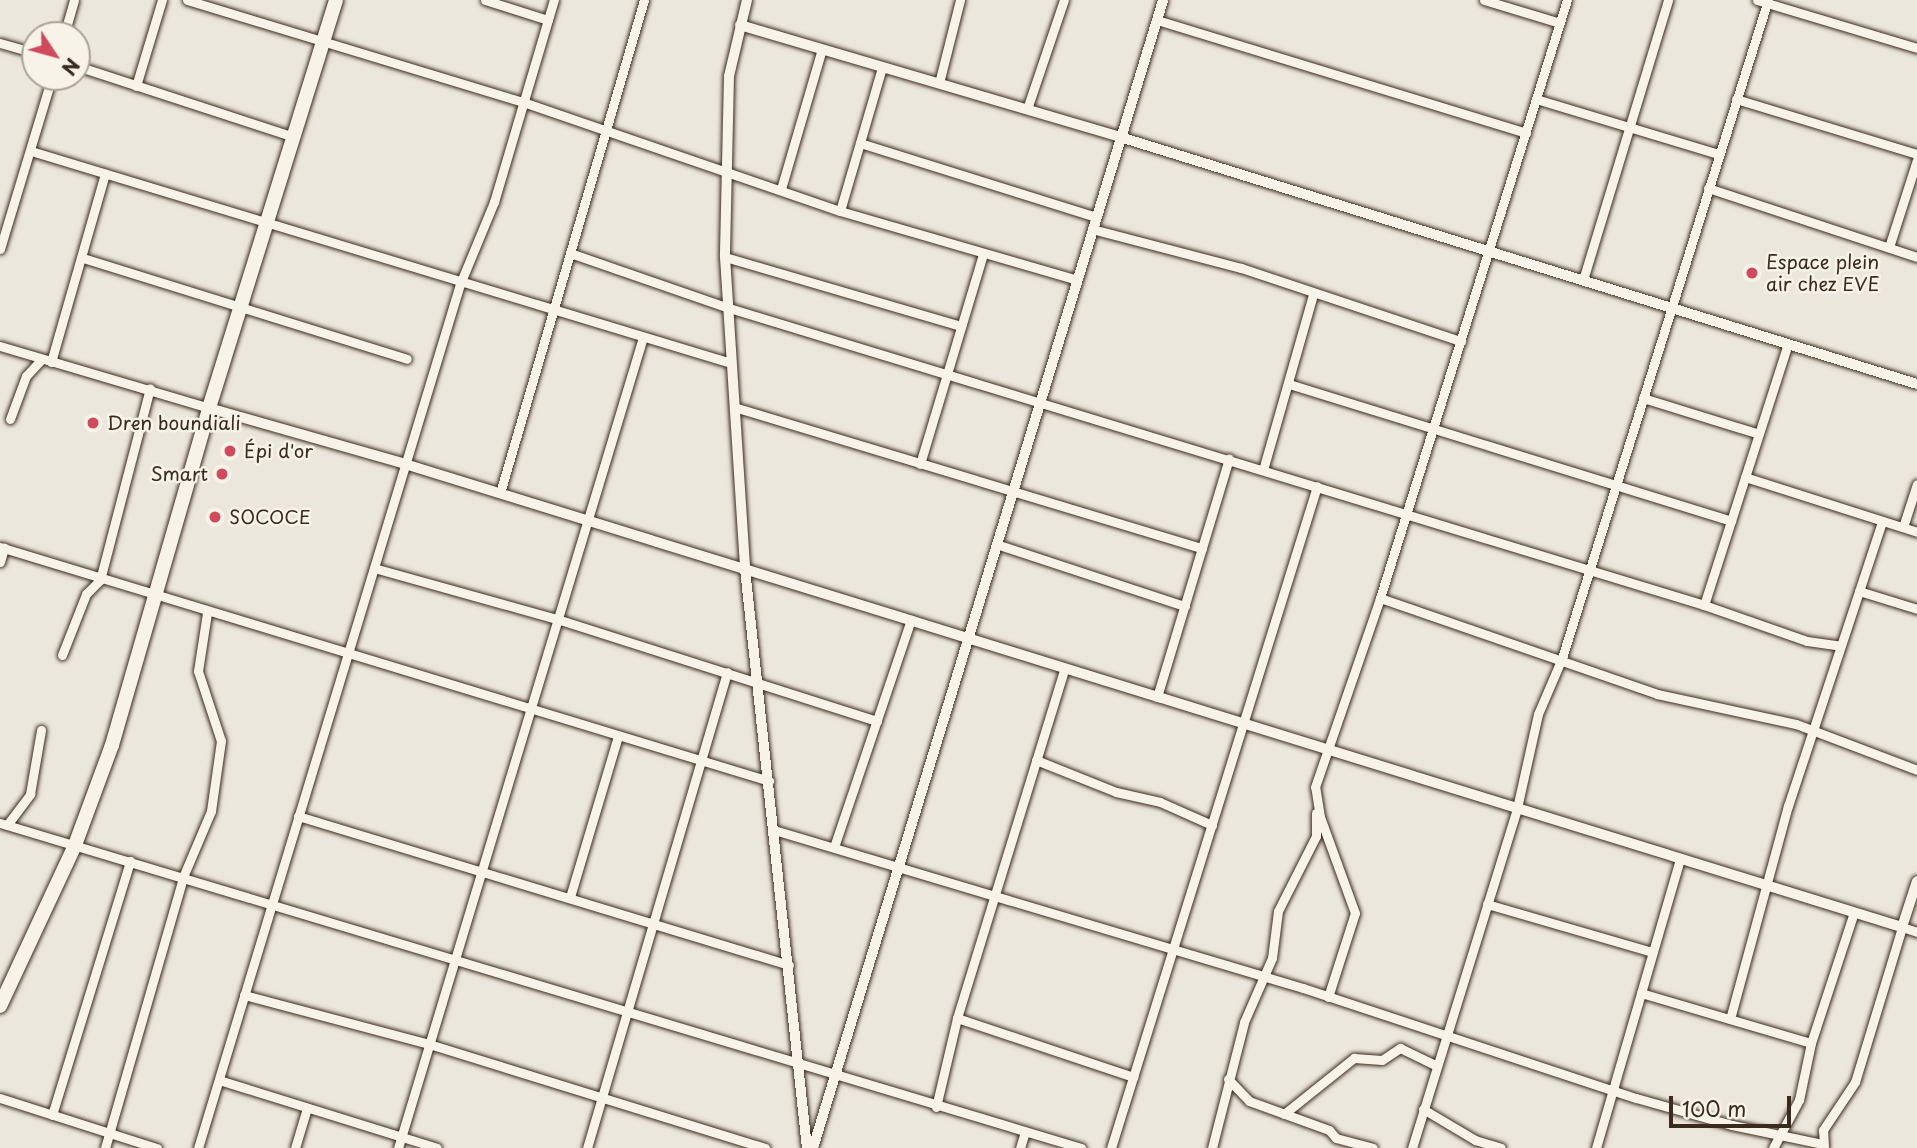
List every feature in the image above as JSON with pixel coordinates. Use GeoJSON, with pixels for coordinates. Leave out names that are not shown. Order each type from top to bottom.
{"type":"FeatureCollection","features":[{"type":"Feature","properties":{"kind":"main road"},"geometry":{"type":"LineString","coordinates":[[0,1006],[75,845],[112,745],[209,408],[242,310],[336,0]]}},
{"type":"Feature","properties":{"kind":"street"},"geometry":{"type":"LineString","coordinates":[[68,21],[74,0]]}},
{"type":"Feature","properties":{"kind":"street"},"geometry":{"type":"LineString","coordinates":[[136,86],[162,0]]}},
{"type":"Feature","properties":{"kind":"street"},"geometry":{"type":"LineString","coordinates":[[187,0],[523,102],[724,174],[780,189],[840,211],[1077,280]]}},
{"type":"Feature","properties":{"kind":"street"},"geometry":{"type":"LineString","coordinates":[[485,0],[548,20]]}},
{"type":"Feature","properties":{"kind":"street"},"geometry":{"type":"LineString","coordinates":[[198,1148],[460,284],[494,202],[554,0]]}},
{"type":"Feature","properties":{"kind":"street"},"geometry":{"type":"LineString","coordinates":[[500,493],[555,309],[604,129],[644,0]]}},
{"type":"Feature","properties":{"kind":"street"},"geometry":{"type":"LineString","coordinates":[[747,0],[729,76],[724,174],[725,257],[746,569],[807,1148]]}},
{"type":"Feature","properties":{"kind":"street"},"geometry":{"type":"LineString","coordinates":[[939,83],[960,0]]}},
{"type":"Feature","properties":{"kind":"street"},"geometry":{"type":"LineString","coordinates":[[1027,110],[1064,0]]}},
{"type":"Feature","properties":{"kind":"street"},"geometry":{"type":"LineString","coordinates":[[813,1148],[1163,0]]}},
{"type":"Feature","properties":{"kind":"street"},"geometry":{"type":"LineString","coordinates":[[1484,0],[1560,23]]}},
{"type":"Feature","properties":{"kind":"street"},"geometry":{"type":"LineString","coordinates":[[1212,1148],[1228,1079],[1261,978],[1272,958],[1282,899],[1316,836],[1315,787],[1330,750],[1407,514],[1567,0]]}},
{"type":"Feature","properties":{"kind":"street"},"geometry":{"type":"LineString","coordinates":[[1583,280],[1668,0]]}},
{"type":"Feature","properties":{"kind":"street"},"geometry":{"type":"LineString","coordinates":[[1757,0],[1917,48]]}},
{"type":"Feature","properties":{"kind":"street"},"geometry":{"type":"LineString","coordinates":[[1412,1148],[1517,808],[1538,714],[1562,658],[1767,1]]}},
{"type":"Feature","properties":{"kind":"street"},"geometry":{"type":"LineString","coordinates":[[1157,20],[1526,133]]}},
{"type":"Feature","properties":{"kind":"street"},"geometry":{"type":"LineString","coordinates":[[740,25],[1120,137],[1917,384]]}},
{"type":"Feature","properties":{"kind":"street"},"geometry":{"type":"LineString","coordinates":[[0,43],[21,49]]}},
{"type":"Feature","properties":{"kind":"street"},"geometry":{"type":"LineString","coordinates":[[780,189],[822,49]]}},
{"type":"Feature","properties":{"kind":"street"},"geometry":{"type":"LineString","coordinates":[[840,211],[882,67]]}},
{"type":"Feature","properties":{"kind":"street"},"geometry":{"type":"LineString","coordinates":[[91,71],[294,137]]}},
{"type":"Feature","properties":{"kind":"street"},"geometry":{"type":"LineString","coordinates":[[0,249],[48,91]]}},
{"type":"Feature","properties":{"kind":"street"},"geometry":{"type":"LineString","coordinates":[[1536,99],[1630,125],[1718,155]]}},
{"type":"Feature","properties":{"kind":"street"},"geometry":{"type":"LineString","coordinates":[[1736,99],[1917,154]]}},
{"type":"Feature","properties":{"kind":"street"},"geometry":{"type":"LineString","coordinates":[[860,143],[1096,217]]}},
{"type":"Feature","properties":{"kind":"street"},"geometry":{"type":"LineString","coordinates":[[31,151],[268,222],[460,284],[555,309],[731,363]]}},
{"type":"Feature","properties":{"kind":"street"},"geometry":{"type":"LineString","coordinates":[[1889,247],[1917,160]]}},
{"type":"Feature","properties":{"kind":"street"},"geometry":{"type":"LineString","coordinates":[[10,419],[26,376],[46,360],[83,258],[105,174]]}},
{"type":"Feature","properties":{"kind":"street"},"geometry":{"type":"LineString","coordinates":[[1708,188],[1917,257]]}},
{"type":"Feature","properties":{"kind":"street"},"geometry":{"type":"LineString","coordinates":[[1092,229],[1241,268],[1313,295],[1461,341]]}},
{"type":"Feature","properties":{"kind":"street"},"geometry":{"type":"LineString","coordinates":[[570,253],[729,308],[1704,605],[1807,641],[1841,646]]}},
{"type":"Feature","properties":{"kind":"street"},"geometry":{"type":"LineString","coordinates":[[920,464],[983,254]]}},
{"type":"Feature","properties":{"kind":"street"},"geometry":{"type":"LineString","coordinates":[[725,257],[961,326]]}},
{"type":"Feature","properties":{"kind":"street"},"geometry":{"type":"LineString","coordinates":[[83,258],[242,310],[407,359]]}},
{"type":"Feature","properties":{"kind":"street"},"geometry":{"type":"LineString","coordinates":[[1263,470],[1313,295]]}},
{"type":"Feature","properties":{"kind":"street"},"geometry":{"type":"LineString","coordinates":[[398,1148],[643,337]]}},
{"type":"Feature","properties":{"kind":"street"},"geometry":{"type":"LineString","coordinates":[[1704,605],[1788,344]]}},
{"type":"Feature","properties":{"kind":"street"},"geometry":{"type":"LineString","coordinates":[[0,346],[500,493],[1917,932]]}},
{"type":"Feature","properties":{"kind":"street"},"geometry":{"type":"LineString","coordinates":[[1289,384],[1731,521]]}},
{"type":"Feature","properties":{"kind":"street"},"geometry":{"type":"LineString","coordinates":[[62,655],[86,594],[100,580],[150,388]]}},
{"type":"Feature","properties":{"kind":"street"},"geometry":{"type":"LineString","coordinates":[[1643,398],[1759,434]]}},
{"type":"Feature","properties":{"kind":"street"},"geometry":{"type":"LineString","coordinates":[[734,407],[1202,548]]}},
{"type":"Feature","properties":{"kind":"street"},"geometry":{"type":"LineString","coordinates":[[1157,696],[1229,459]]}},
{"type":"Feature","properties":{"kind":"street"},"geometry":{"type":"LineString","coordinates":[[1745,477],[1917,532]]}},
{"type":"Feature","properties":{"kind":"street"},"geometry":{"type":"LineString","coordinates":[[1903,527],[1917,484]]}},
{"type":"Feature","properties":{"kind":"street"},"geometry":{"type":"LineString","coordinates":[[1111,1148],[1317,486]]}},
{"type":"Feature","properties":{"kind":"street"},"geometry":{"type":"LineString","coordinates":[[1730,1019],[1765,885],[1882,521]]}},
{"type":"Feature","properties":{"kind":"street"},"geometry":{"type":"LineString","coordinates":[[996,544],[1185,606]]}},
{"type":"Feature","properties":{"kind":"street"},"geometry":{"type":"LineString","coordinates":[[0,562],[2,548],[208,613],[769,781]]}},
{"type":"Feature","properties":{"kind":"street"},"geometry":{"type":"LineString","coordinates":[[374,568],[557,619],[877,721]]}},
{"type":"Feature","properties":{"kind":"street"},"geometry":{"type":"LineString","coordinates":[[1859,591],[1917,610]]}},
{"type":"Feature","properties":{"kind":"street"},"geometry":{"type":"LineString","coordinates":[[1380,598],[1562,658],[1657,694],[1778,719],[1917,770]]}},
{"type":"Feature","properties":{"kind":"street"},"geometry":{"type":"LineString","coordinates":[[104,1148],[183,877],[211,811],[221,741],[198,671],[208,613]]}},
{"type":"Feature","properties":{"kind":"street"},"geometry":{"type":"LineString","coordinates":[[834,848],[911,620]]}},
{"type":"Feature","properties":{"kind":"street"},"geometry":{"type":"LineString","coordinates":[[936,1107],[957,1018],[1065,668]]}},
{"type":"Feature","properties":{"kind":"street"},"geometry":{"type":"LineString","coordinates":[[587,1148],[630,1012],[699,761],[727,672]]}},
{"type":"Feature","properties":{"kind":"street"},"geometry":{"type":"LineString","coordinates":[[41,730],[30,794],[4,824],[455,958],[936,1107],[1081,1148]]}},
{"type":"Feature","properties":{"kind":"street"},"geometry":{"type":"LineString","coordinates":[[570,897],[618,736]]}},
{"type":"Feature","properties":{"kind":"street"},"geometry":{"type":"LineString","coordinates":[[1036,760],[1116,792],[1160,802],[1212,825]]}},
{"type":"Feature","properties":{"kind":"street"},"geometry":{"type":"LineString","coordinates":[[1315,787],[1320,817],[1355,913],[1328,997]]}},
{"type":"Feature","properties":{"kind":"street"},"geometry":{"type":"LineString","coordinates":[[298,816],[789,965]]}},
{"type":"Feature","properties":{"kind":"street"},"geometry":{"type":"LineString","coordinates":[[774,830],[1328,997],[1612,1091],[1776,1136],[1823,1146],[1823,1130],[1855,1082],[1917,881]]}},
{"type":"Feature","properties":{"kind":"street"},"geometry":{"type":"LineString","coordinates":[[1597,1148],[1680,858]]}},
{"type":"Feature","properties":{"kind":"street"},"geometry":{"type":"LineString","coordinates":[[52,1115],[130,862]]}},
{"type":"Feature","properties":{"kind":"street"},"geometry":{"type":"LineString","coordinates":[[1487,904],[1652,952]]}},
{"type":"Feature","properties":{"kind":"street"},"geometry":{"type":"LineString","coordinates":[[1773,1148],[1776,1136],[1799,1100],[1811,1043],[1854,912]]}},
{"type":"Feature","properties":{"kind":"street"},"geometry":{"type":"LineString","coordinates":[[1641,993],[1811,1043]]}},
{"type":"Feature","properties":{"kind":"street"},"geometry":{"type":"LineString","coordinates":[[244,995],[429,1044],[605,1096],[765,1148]]}},
{"type":"Feature","properties":{"kind":"street"},"geometry":{"type":"LineString","coordinates":[[957,1018],[1133,1077]]}},
{"type":"Feature","properties":{"kind":"street"},"geometry":{"type":"LineString","coordinates":[[1284,1114],[1354,1058],[1382,1060],[1400,1048],[1437,1066]]}},
{"type":"Feature","properties":{"kind":"street"},"geometry":{"type":"LineString","coordinates":[[1228,1079],[1249,1101],[1329,1130],[1336,1138],[1373,1148]]}},
{"type":"Feature","properties":{"kind":"street"},"geometry":{"type":"LineString","coordinates":[[219,1080],[437,1148]]}},
{"type":"Feature","properties":{"kind":"street"},"geometry":{"type":"LineString","coordinates":[[0,1098],[108,1135],[157,1148]]}},
{"type":"Feature","properties":{"kind":"street"},"geometry":{"type":"LineString","coordinates":[[295,1148],[307,1108]]}},
{"type":"Feature","properties":{"kind":"street"},"geometry":{"type":"LineString","coordinates":[[1423,1109],[1475,1144],[1501,1148]]}},
{"type":"Feature","properties":{"kind":"street"},"geometry":{"type":"LineString","coordinates":[[1020,1148],[1025,1132]]}},
{"type":"Feature","properties":{"kind":"place","name":"Espace plein air chez EVE"},"geometry":{"type":"Point","coordinates":[1752,273]}},
{"type":"Feature","properties":{"kind":"place","name":"Dren boundiali"},"geometry":{"type":"Point","coordinates":[93,423]}},
{"type":"Feature","properties":{"kind":"place","name":"Épi d'or"},"geometry":{"type":"Point","coordinates":[230,451]}},
{"type":"Feature","properties":{"kind":"place","name":"Smart"},"geometry":{"type":"Point","coordinates":[222,474]}},
{"type":"Feature","properties":{"kind":"place","name":"SOCOCE"},"geometry":{"type":"Point","coordinates":[215,517]}}]}
